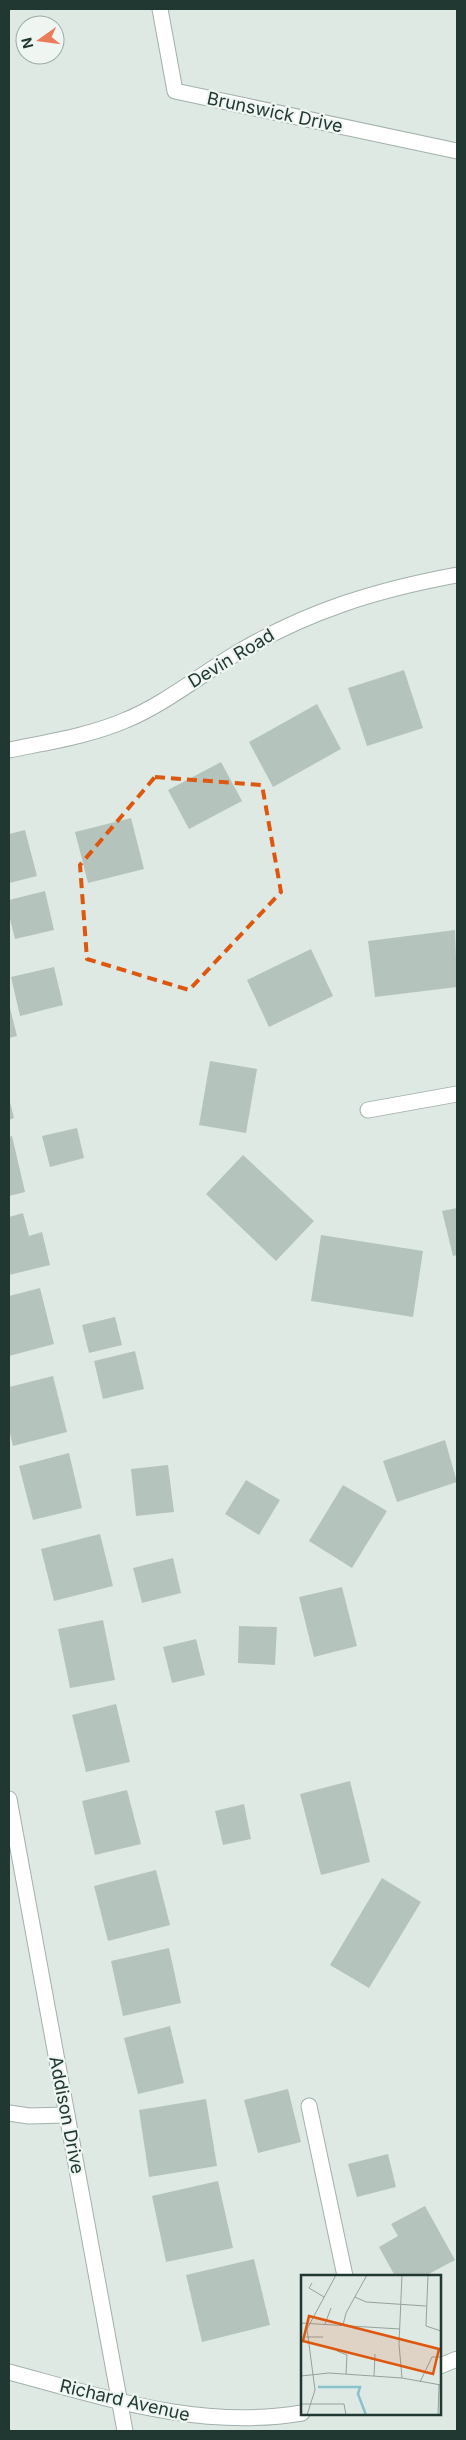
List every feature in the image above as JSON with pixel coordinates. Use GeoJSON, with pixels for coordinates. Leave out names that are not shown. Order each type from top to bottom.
{"type":"FeatureCollection","features":[{"type":"Feature","properties":{"kind":"street","name":"Brunswick Drive"},"geometry":{"type":"LineString","coordinates":[[160,9],[175,91],[457,151]]}},
{"type":"Feature","properties":{"kind":"street","name":"Devin Road"},"geometry":{"type":"LineString","coordinates":[[9,750],[91,732],[128,720],[294,621],[354,600],[417,582],[457,575]]}},
{"type":"Feature","properties":{"kind":"street"},"geometry":{"type":"LineString","coordinates":[[368,1110],[457,1094]]}},
{"type":"Feature","properties":{"kind":"street","name":"Addison Drive"},"geometry":{"type":"LineString","coordinates":[[9,1799],[124,2431]]}},
{"type":"Feature","properties":{"kind":"street"},"geometry":{"type":"LineString","coordinates":[[309,2106],[345,2275]]}},
{"type":"Feature","properties":{"kind":"street"},"geometry":{"type":"LineString","coordinates":[[9,2113],[29,2116],[67,2115]]}},
{"type":"Feature","properties":{"kind":"street"},"geometry":{"type":"LineString","coordinates":[[441,2366],[457,2359]]}},
{"type":"Feature","properties":{"kind":"street","name":"Richard Avenue"},"geometry":{"type":"LineString","coordinates":[[9,2377],[188,2416],[232,2419],[278,2417],[301,2413]]}},
{"type":"Feature","properties":{"kind":"highlighted area"},"geometry":{"type":"Polygon","coordinates":[[[155,777],[262,785],[281,892],[189,990],[87,959],[80,865],[155,777]]]}},
{"type":"Feature","properties":{"kind":"building"},"geometry":{"type":"Polygon","coordinates":[[[404,670],[423,728],[367,746],[348,688],[404,670]]]}},
{"type":"Feature","properties":{"kind":"building"},"geometry":{"type":"Polygon","coordinates":[[[317,704],[341,749],[273,787],[249,742],[317,704]]]}},
{"type":"Feature","properties":{"kind":"building"},"geometry":{"type":"Polygon","coordinates":[[[221,762],[242,801],[189,829],[168,790],[221,762]]]}},
{"type":"Feature","properties":{"kind":"building"},"geometry":{"type":"Polygon","coordinates":[[[131,818],[144,869],[88,883],[75,832],[131,818]]]}},
{"type":"Feature","properties":{"kind":"building"},"geometry":{"type":"Polygon","coordinates":[[[25,830],[37,876],[9,883],[9,834],[25,830]]]}},
{"type":"Feature","properties":{"kind":"building"},"geometry":{"type":"Polygon","coordinates":[[[45,891],[54,930],[15,939],[9,915],[9,900],[45,891]]]}},
{"type":"Feature","properties":{"kind":"building"},"geometry":{"type":"Polygon","coordinates":[[[455,930],[457,987],[375,997],[368,941],[455,930]]]}},
{"type":"Feature","properties":{"kind":"building"},"geometry":{"type":"Polygon","coordinates":[[[311,949],[333,996],[269,1027],[247,980],[311,949]]]}},
{"type":"Feature","properties":{"kind":"building"},"geometry":{"type":"Polygon","coordinates":[[[54,967],[63,1005],[20,1016],[11,977],[54,967]]]}},
{"type":"Feature","properties":{"kind":"building"},"geometry":{"type":"Polygon","coordinates":[[[9,1004],[17,1036],[9,1038],[9,1004]]]}},
{"type":"Feature","properties":{"kind":"building"},"geometry":{"type":"Polygon","coordinates":[[[210,1061],[257,1069],[246,1133],[199,1125],[210,1061]]]}},
{"type":"Feature","properties":{"kind":"building"},"geometry":{"type":"Polygon","coordinates":[[[9,1098],[14,1118],[9,1120],[9,1098]]]}},
{"type":"Feature","properties":{"kind":"building"},"geometry":{"type":"Polygon","coordinates":[[[77,1128],[84,1158],[50,1167],[42,1136],[77,1128]]]}},
{"type":"Feature","properties":{"kind":"building"},"geometry":{"type":"Polygon","coordinates":[[[12,1136],[25,1192],[9,1196],[9,1137],[12,1136]]]}},
{"type":"Feature","properties":{"kind":"building"},"geometry":{"type":"Polygon","coordinates":[[[243,1155],[314,1221],[276,1261],[206,1194],[243,1155]]]}},
{"type":"Feature","properties":{"kind":"building"},"geometry":{"type":"Polygon","coordinates":[[[457,1208],[457,1255],[453,1256],[442,1211],[457,1208]]]}},
{"type":"Feature","properties":{"kind":"building"},"geometry":{"type":"Polygon","coordinates":[[[23,1213],[29,1236],[42,1232],[50,1265],[9,1275],[9,1217],[23,1213]]]}},
{"type":"Feature","properties":{"kind":"building"},"geometry":{"type":"Polygon","coordinates":[[[321,1235],[423,1251],[413,1317],[311,1301],[321,1235]]]}},
{"type":"Feature","properties":{"kind":"building"},"geometry":{"type":"Polygon","coordinates":[[[40,1288],[54,1344],[9,1356],[9,1296],[40,1288]]]}},
{"type":"Feature","properties":{"kind":"building"},"geometry":{"type":"Polygon","coordinates":[[[115,1317],[122,1345],[89,1353],[82,1325],[115,1317]]]}},
{"type":"Feature","properties":{"kind":"building"},"geometry":{"type":"Polygon","coordinates":[[[135,1351],[144,1389],[103,1399],[94,1361],[135,1351]]]}},
{"type":"Feature","properties":{"kind":"building"},"geometry":{"type":"Polygon","coordinates":[[[53,1376],[67,1432],[13,1446],[9,1429],[9,1387],[53,1376]]]}},
{"type":"Feature","properties":{"kind":"building"},"geometry":{"type":"Polygon","coordinates":[[[445,1440],[457,1482],[397,1502],[383,1461],[445,1440]]]}},
{"type":"Feature","properties":{"kind":"building"},"geometry":{"type":"Polygon","coordinates":[[[69,1453],[82,1508],[33,1520],[19,1466],[69,1453]]]}},
{"type":"Feature","properties":{"kind":"building"},"geometry":{"type":"Polygon","coordinates":[[[168,1465],[174,1512],[136,1516],[131,1469],[168,1465]]]}},
{"type":"Feature","properties":{"kind":"building"},"geometry":{"type":"Polygon","coordinates":[[[246,1480],[280,1500],[259,1535],[225,1514],[246,1480]]]}},
{"type":"Feature","properties":{"kind":"building"},"geometry":{"type":"Polygon","coordinates":[[[343,1485],[387,1511],[352,1568],[309,1541],[343,1485]]]}},
{"type":"Feature","properties":{"kind":"building"},"geometry":{"type":"Polygon","coordinates":[[[100,1534],[113,1586],[54,1601],[41,1549],[100,1534]]]}},
{"type":"Feature","properties":{"kind":"building"},"geometry":{"type":"Polygon","coordinates":[[[173,1558],[181,1593],[142,1603],[133,1568],[173,1558]]]}},
{"type":"Feature","properties":{"kind":"building"},"geometry":{"type":"Polygon","coordinates":[[[342,1587],[357,1646],[314,1657],[299,1597],[342,1587]]]}},
{"type":"Feature","properties":{"kind":"building"},"geometry":{"type":"Polygon","coordinates":[[[103,1620],[115,1680],[70,1688],[58,1629],[103,1620]]]}},
{"type":"Feature","properties":{"kind":"building"},"geometry":{"type":"Polygon","coordinates":[[[239,1626],[277,1627],[275,1665],[238,1663],[239,1626]]]}},
{"type":"Feature","properties":{"kind":"building"},"geometry":{"type":"Polygon","coordinates":[[[196,1639],[205,1675],[172,1683],[163,1647],[196,1639]]]}},
{"type":"Feature","properties":{"kind":"building"},"geometry":{"type":"Polygon","coordinates":[[[116,1704],[130,1762],[86,1772],[72,1715],[116,1704]]]}},
{"type":"Feature","properties":{"kind":"building"},"geometry":{"type":"Polygon","coordinates":[[[350,1781],[370,1862],[321,1875],[300,1794],[350,1781]]]}},
{"type":"Feature","properties":{"kind":"building"},"geometry":{"type":"Polygon","coordinates":[[[127,1790],[141,1844],[95,1855],[82,1801],[127,1790]]]}},
{"type":"Feature","properties":{"kind":"building"},"geometry":{"type":"Polygon","coordinates":[[[244,1804],[251,1839],[223,1845],[215,1811],[244,1804]]]}},
{"type":"Feature","properties":{"kind":"building"},"geometry":{"type":"Polygon","coordinates":[[[156,1870],[170,1925],[108,1941],[94,1886],[156,1870]]]}},
{"type":"Feature","properties":{"kind":"building"},"geometry":{"type":"Polygon","coordinates":[[[382,1878],[421,1902],[369,1988],[330,1965],[382,1878]]]}},
{"type":"Feature","properties":{"kind":"building"},"geometry":{"type":"Polygon","coordinates":[[[169,1948],[181,2003],[123,2016],[111,1961],[169,1948]]]}},
{"type":"Feature","properties":{"kind":"building"},"geometry":{"type":"Polygon","coordinates":[[[170,2026],[184,2083],[138,2094],[124,2038],[170,2026]]]}},
{"type":"Feature","properties":{"kind":"building"},"geometry":{"type":"Polygon","coordinates":[[[288,2089],[301,2142],[258,2153],[244,2100],[288,2089]]]}},
{"type":"Feature","properties":{"kind":"building"},"geometry":{"type":"Polygon","coordinates":[[[206,2099],[217,2166],[149,2177],[139,2110],[206,2099]]]}},
{"type":"Feature","properties":{"kind":"building"},"geometry":{"type":"Polygon","coordinates":[[[388,2154],[396,2187],[357,2197],[348,2164],[388,2154]]]}},
{"type":"Feature","properties":{"kind":"building"},"geometry":{"type":"Polygon","coordinates":[[[218,2181],[233,2248],[166,2262],[152,2196],[218,2181]]]}},
{"type":"Feature","properties":{"kind":"building"},"geometry":{"type":"Polygon","coordinates":[[[425,2206],[455,2260],[427,2275],[394,2275],[379,2247],[398,2236],[391,2224],[425,2206]]]}},
{"type":"Feature","properties":{"kind":"building"},"geometry":{"type":"Polygon","coordinates":[[[254,2259],[270,2325],[202,2342],[186,2275],[254,2259]]]}}]}
